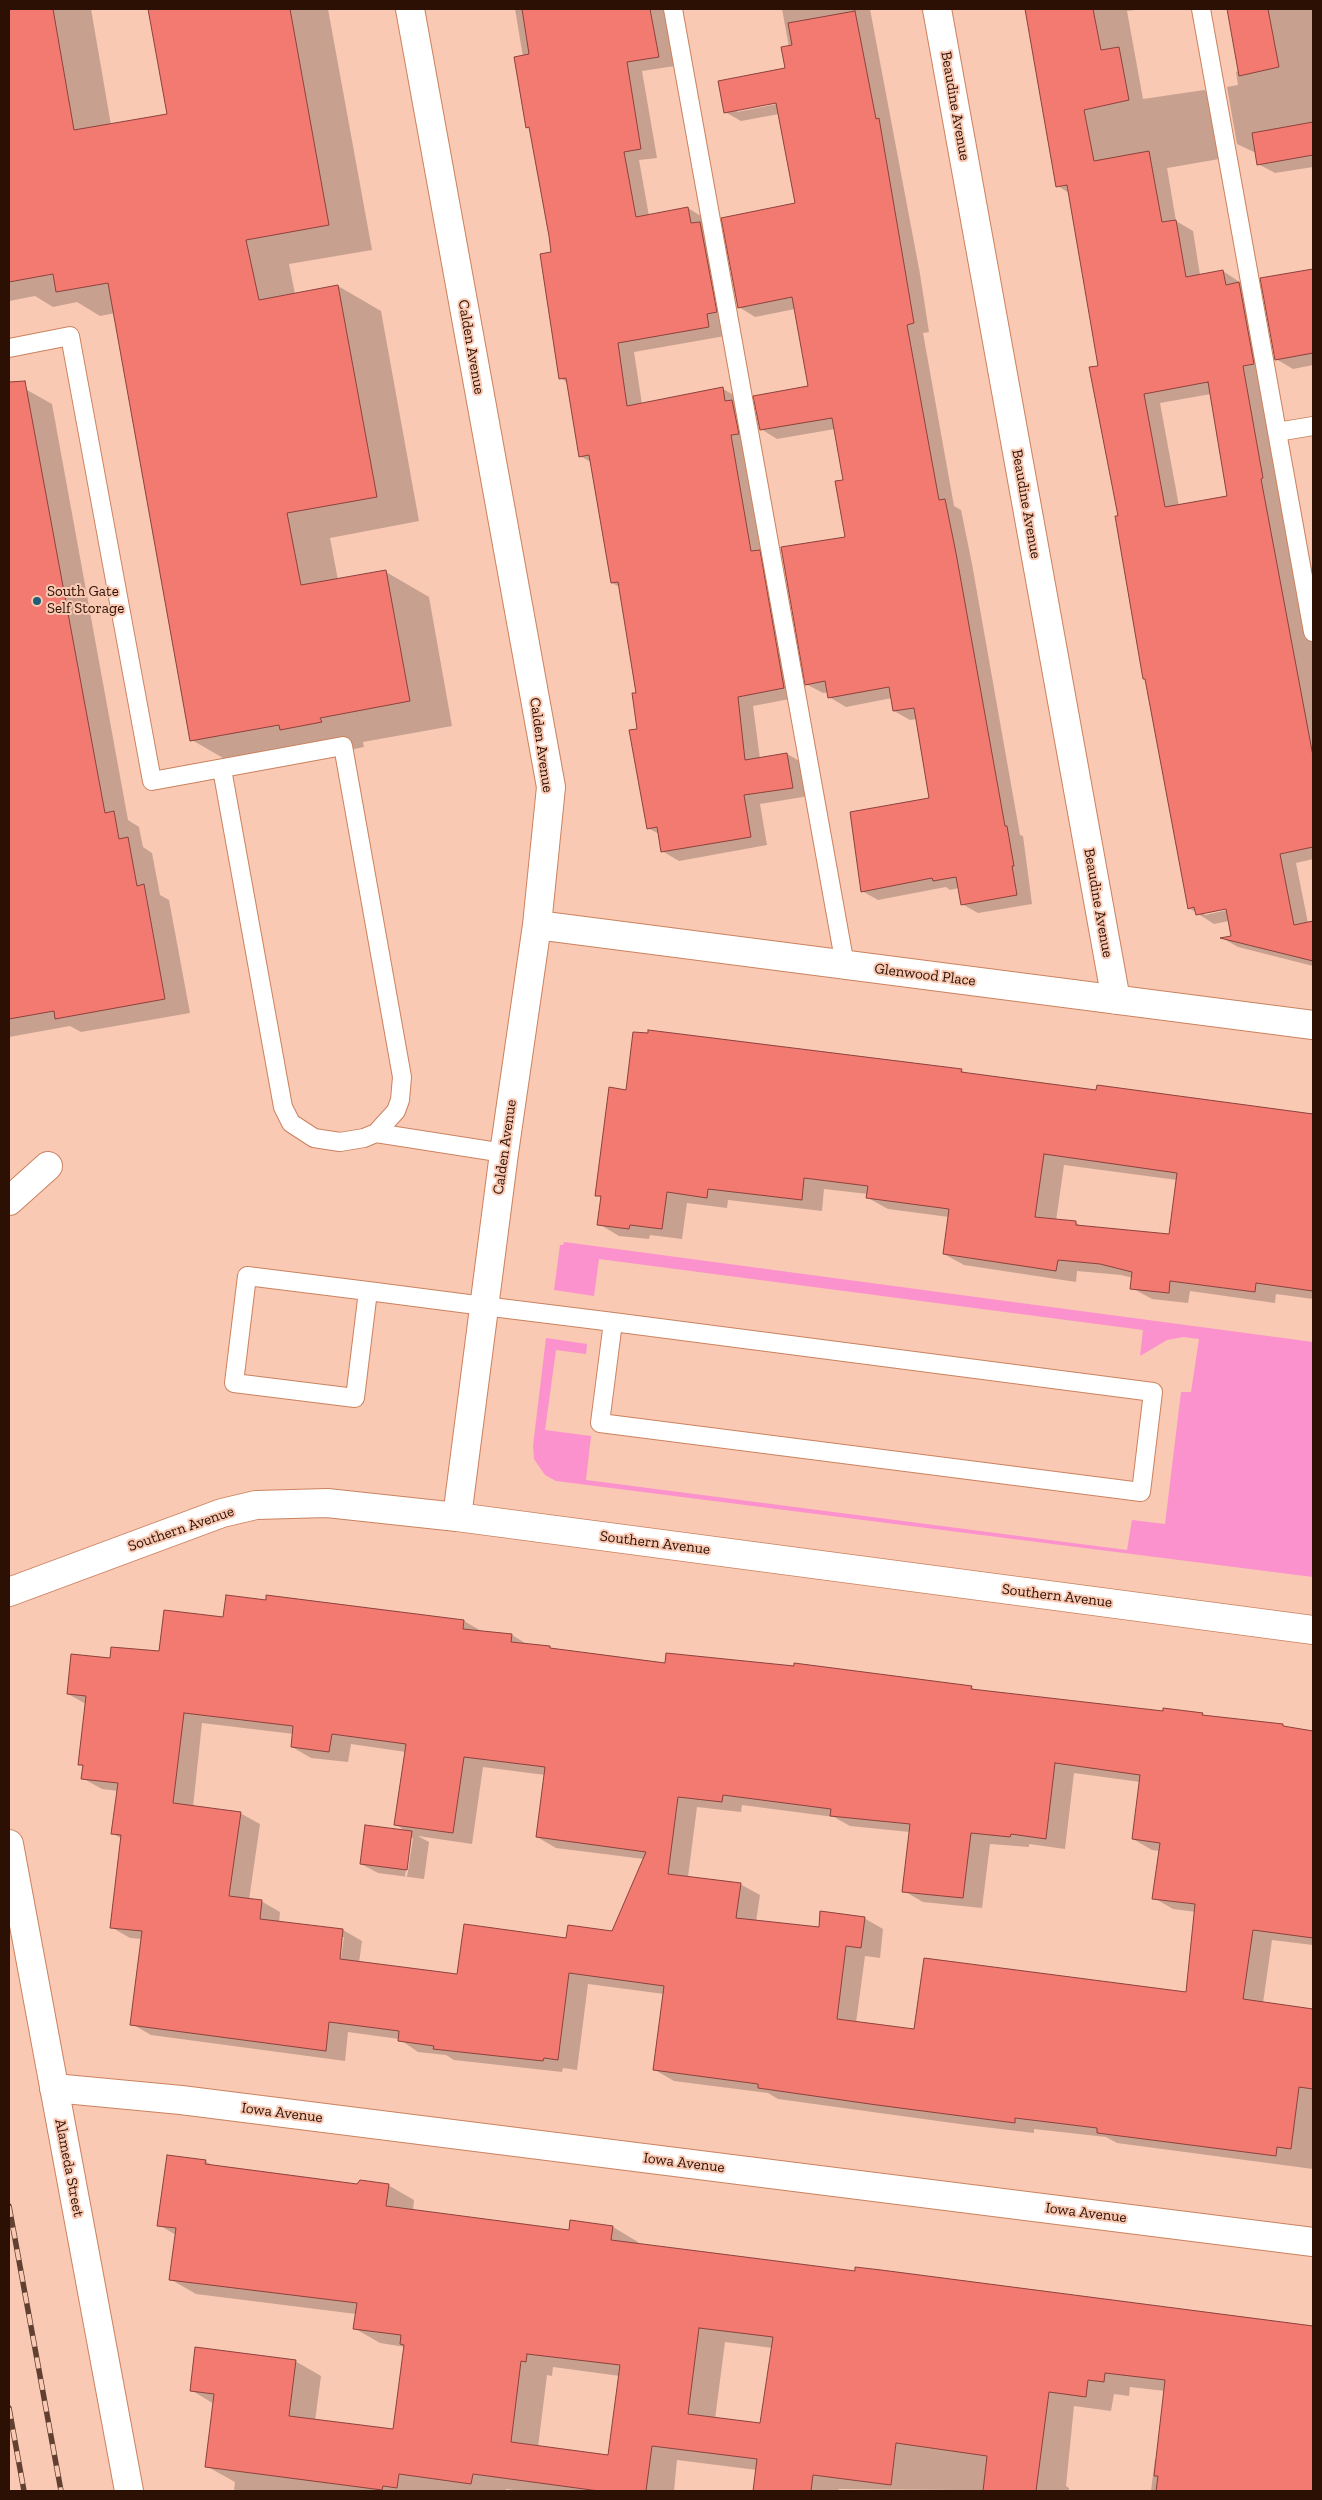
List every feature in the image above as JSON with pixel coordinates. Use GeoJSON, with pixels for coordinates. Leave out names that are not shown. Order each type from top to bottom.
{"type":"FeatureCollection","features":[{"type":"Feature","properties":{"kind":"street","name":"Calden Avenue"},"geometry":{"type":"LineString","coordinates":[[410,9],[551,788],[537,925],[504,1153],[457,1517]]}},
{"type":"Feature","properties":{"kind":"street","name":"Beaudine Avenue"},"geometry":{"type":"LineString","coordinates":[[937,9],[1116,1000]]}},
{"type":"Feature","properties":{"kind":"street","name":"Glenwood Place"},"geometry":{"type":"LineString","coordinates":[[537,925],[1313,1025]]}},
{"type":"Feature","properties":{"kind":"street"},"geometry":{"type":"LineString","coordinates":[[9,1201],[48,1166]]}},
{"type":"Feature","properties":{"kind":"street","name":"Southern Avenue"},"geometry":{"type":"LineString","coordinates":[[9,1592],[222,1513],[256,1505],[327,1503],[457,1517],[1313,1630]]}},
{"type":"Feature","properties":{"kind":"street","name":"Alameda Street"},"geometry":{"type":"LineString","coordinates":[[9,1844],[129,2491]]}},
{"type":"Feature","properties":{"kind":"street","name":"Iowa Avenue"},"geometry":{"type":"LineString","coordinates":[[54,2088],[191,2102],[1313,2242]]}},
{"type":"Feature","properties":{"kind":"lane"},"geometry":{"type":"LineString","coordinates":[[673,9],[845,965]]}},
{"type":"Feature","properties":{"kind":"lane"},"geometry":{"type":"LineString","coordinates":[[1201,9],[1313,632]]}},
{"type":"Feature","properties":{"kind":"lane"},"geometry":{"type":"LineString","coordinates":[[9,348],[70,336],[152,781],[343,746],[402,1077],[400,1100],[396,1111],[376,1133]]}},
{"type":"Feature","properties":{"kind":"lane"},"geometry":{"type":"LineString","coordinates":[[1277,432],[1313,426]]}},
{"type":"Feature","properties":{"kind":"lane"},"geometry":{"type":"LineString","coordinates":[[222,769],[283,1107],[291,1123],[301,1131],[320,1140],[352,1141],[376,1133],[504,1153]]}},
{"type":"Feature","properties":{"kind":"lane"},"geometry":{"type":"LineString","coordinates":[[368,1291],[355,1398],[234,1383],[247,1276],[368,1291],[612,1322],[1153,1392],[1140,1492],[600,1423],[612,1322]]}},
{"type":"Feature","properties":{"kind":"shaded area"},"geometry":{"type":"Polygon","coordinates":[[[564,1242],[1313,1342],[1313,1577],[556,1481],[545,1475],[534,1459],[533,1446],[546,1338],[587,1344],[586,1354],[556,1350],[545,1430],[591,1436],[586,1480],[1127,1550],[1132,1520],[1165,1524],[1181,1392],[1191,1392],[1199,1339],[1183,1337],[1167,1340],[1140,1356],[1143,1330],[599,1259],[594,1296],[554,1290],[560,1245],[563,1245],[564,1242]]]}},
{"type":"Feature","properties":{"kind":"building"},"geometry":{"type":"Polygon","coordinates":[[[9,9],[53,9],[74,130],[167,114],[148,9],[290,9],[329,225],[246,240],[259,300],[338,285],[377,497],[287,513],[301,585],[386,570],[410,701],[320,718],[322,722],[280,730],[279,725],[190,741],[108,283],[56,292],[53,274],[9,282],[9,9]]]}},
{"type":"Feature","properties":{"kind":"building"},"geometry":{"type":"Polygon","coordinates":[[[522,9],[650,9],[659,57],[627,62],[641,149],[624,152],[636,217],[688,207],[691,223],[700,222],[717,312],[707,314],[709,327],[618,343],[627,406],[723,387],[725,401],[732,400],[739,434],[731,435],[751,551],[760,550],[784,688],[738,697],[745,760],[787,753],[793,788],[744,795],[751,837],[661,852],[657,827],[647,829],[629,730],[637,729],[632,693],[636,693],[618,582],[611,583],[589,455],[579,457],[566,378],[559,379],[540,254],[551,252],[549,236],[529,127],[526,128],[514,57],[529,54],[522,9]]]}},
{"type":"Feature","properties":{"kind":"building"},"geometry":{"type":"Polygon","coordinates":[[[1025,9],[1093,9],[1101,50],[1119,47],[1129,100],[1084,110],[1094,161],[1149,151],[1162,222],[1176,220],[1186,277],[1223,270],[1226,285],[1239,282],[1254,364],[1243,366],[1263,478],[1261,479],[1313,756],[1313,847],[1280,854],[1294,925],[1313,921],[1313,961],[1220,938],[1231,936],[1226,909],[1196,915],[1194,907],[1188,909],[1145,679],[1143,679],[1115,516],[1118,516],[1089,367],[1098,366],[1067,185],[1056,187],[1025,9]],[[1208,382],[1144,394],[1165,507],[1227,496],[1208,382]]]}},
{"type":"Feature","properties":{"kind":"building"},"geometry":{"type":"Polygon","coordinates":[[[1227,9],[1268,9],[1279,67],[1239,76],[1227,9]]]}},
{"type":"Feature","properties":{"kind":"building"},"geometry":{"type":"Polygon","coordinates":[[[855,11],[876,119],[879,118],[914,323],[907,325],[939,500],[945,499],[1014,866],[1012,866],[1017,895],[961,905],[956,877],[933,881],[932,878],[861,892],[850,812],[929,798],[914,708],[893,711],[889,687],[828,698],[825,681],[805,685],[781,547],[845,537],[835,481],[843,480],[832,418],[760,430],[753,396],[808,386],[792,297],[738,308],[721,218],[795,203],[776,103],[724,113],[718,81],[785,68],[781,47],[792,45],[788,23],[855,11]]]}},
{"type":"Feature","properties":{"kind":"building"},"geometry":{"type":"Polygon","coordinates":[[[1313,122],[1313,155],[1257,165],[1252,133],[1313,122]]]}},
{"type":"Feature","properties":{"kind":"building"},"geometry":{"type":"Polygon","coordinates":[[[1313,269],[1313,353],[1275,360],[1260,278],[1313,269]]]}},
{"type":"Feature","properties":{"kind":"building","name":"South Gate Self Storage"},"geometry":{"type":"Polygon","coordinates":[[[25,381],[105,813],[114,811],[119,839],[128,837],[137,886],[144,884],[165,999],[55,1019],[54,1011],[9,1019],[9,382],[25,381]]]}},
{"type":"Feature","properties":{"kind":"building"},"geometry":{"type":"Polygon","coordinates":[[[648,1030],[962,1069],[961,1072],[1096,1090],[1097,1085],[1313,1114],[1313,1291],[1256,1283],[1255,1292],[1170,1281],[1169,1293],[1130,1289],[1132,1272],[1100,1264],[1058,1260],[1056,1271],[943,1254],[949,1209],[866,1198],[868,1186],[804,1178],[802,1200],[708,1189],[707,1198],[667,1192],[662,1229],[630,1225],[629,1229],[597,1225],[601,1196],[595,1196],[609,1087],[626,1090],[633,1032],[648,1033],[648,1030]],[[1044,1154],[1035,1217],[1076,1221],[1076,1225],[1169,1234],[1177,1173],[1044,1154]]]}},
{"type":"Feature","properties":{"kind":"building"},"geometry":{"type":"Polygon","coordinates":[[[226,1595],[266,1600],[266,1595],[464,1620],[463,1629],[512,1634],[511,1642],[665,1663],[666,1653],[794,1666],[794,1663],[972,1686],[971,1689],[1163,1711],[1163,1708],[1203,1713],[1202,1715],[1283,1724],[1283,1726],[1313,1731],[1313,1938],[1253,1930],[1243,1999],[1313,2009],[1313,2089],[1299,2087],[1291,2149],[1277,2147],[1276,2156],[1097,2133],[1097,2128],[1015,2118],[1015,2123],[877,2105],[758,2088],[758,2084],[653,2070],[664,1986],[569,1973],[558,2060],[544,2058],[543,2061],[433,2049],[434,2046],[398,2041],[399,2031],[329,2022],[326,2051],[130,2025],[142,1931],[110,1928],[121,1835],[111,1834],[118,1783],[81,1779],[83,1765],[78,1765],[86,1696],[67,1694],[71,1654],[110,1658],[111,1647],[159,1651],[164,1610],[223,1617],[226,1595]],[[184,1713],[173,1803],[241,1812],[229,1896],[262,1900],[260,1919],[343,1929],[340,1959],[457,1974],[464,1924],[566,1938],[568,1925],[612,1931],[646,1852],[536,1837],[545,1767],[464,1757],[453,1833],[394,1825],[406,1744],[332,1734],[329,1752],[291,1747],[293,1726],[184,1713]],[[1055,1763],[1046,1839],[1011,1834],[1010,1837],[971,1833],[963,1898],[902,1892],[910,1824],[830,1816],[831,1809],[723,1795],[722,1802],[678,1797],[668,1874],[741,1883],[736,1918],[819,1927],[820,1911],[865,1917],[861,1948],[846,1946],[837,2019],[914,2029],[924,1958],[1186,1992],[1195,1904],[1152,1899],[1160,1843],[1132,1839],[1140,1775],[1055,1763]]]}},
{"type":"Feature","properties":{"kind":"building"},"geometry":{"type":"Polygon","coordinates":[[[365,1825],[412,1831],[407,1870],[360,1864],[365,1825]]]}},
{"type":"Feature","properties":{"kind":"building"},"geometry":{"type":"Polygon","coordinates":[[[167,2155],[206,2160],[205,2164],[357,2184],[360,2180],[389,2184],[386,2206],[569,2230],[570,2220],[613,2226],[611,2240],[855,2271],[855,2267],[881,2270],[1313,2326],[1313,2491],[1156,2491],[1158,2476],[1154,2476],[1165,2380],[1105,2373],[1104,2382],[1088,2380],[1086,2397],[1049,2392],[1036,2491],[983,2491],[987,2456],[896,2443],[891,2485],[813,2475],[811,2491],[753,2491],[757,2459],[652,2446],[646,2491],[599,2491],[473,2474],[471,2484],[399,2474],[397,2488],[383,2486],[382,2490],[205,2467],[214,2394],[190,2391],[195,2347],[296,2360],[289,2416],[393,2429],[404,2345],[400,2344],[401,2335],[353,2329],[357,2303],[169,2280],[176,2228],[157,2226],[167,2155]],[[699,2328],[688,2414],[760,2423],[773,2337],[699,2328]],[[527,2354],[526,2362],[521,2361],[511,2442],[608,2455],[620,2365],[527,2354]]]}},
{"type":"Feature","properties":{"kind":"railway"},"geometry":{"type":"LineString","coordinates":[[9,2206],[61,2491]]}},
{"type":"Feature","properties":{"kind":"railway"},"geometry":{"type":"LineString","coordinates":[[9,2408],[24,2491]]}},
{"type":"Feature","properties":{"kind":"place","name":"South Gate Self Storage"},"geometry":{"type":"Point","coordinates":[37,601]}}]}
